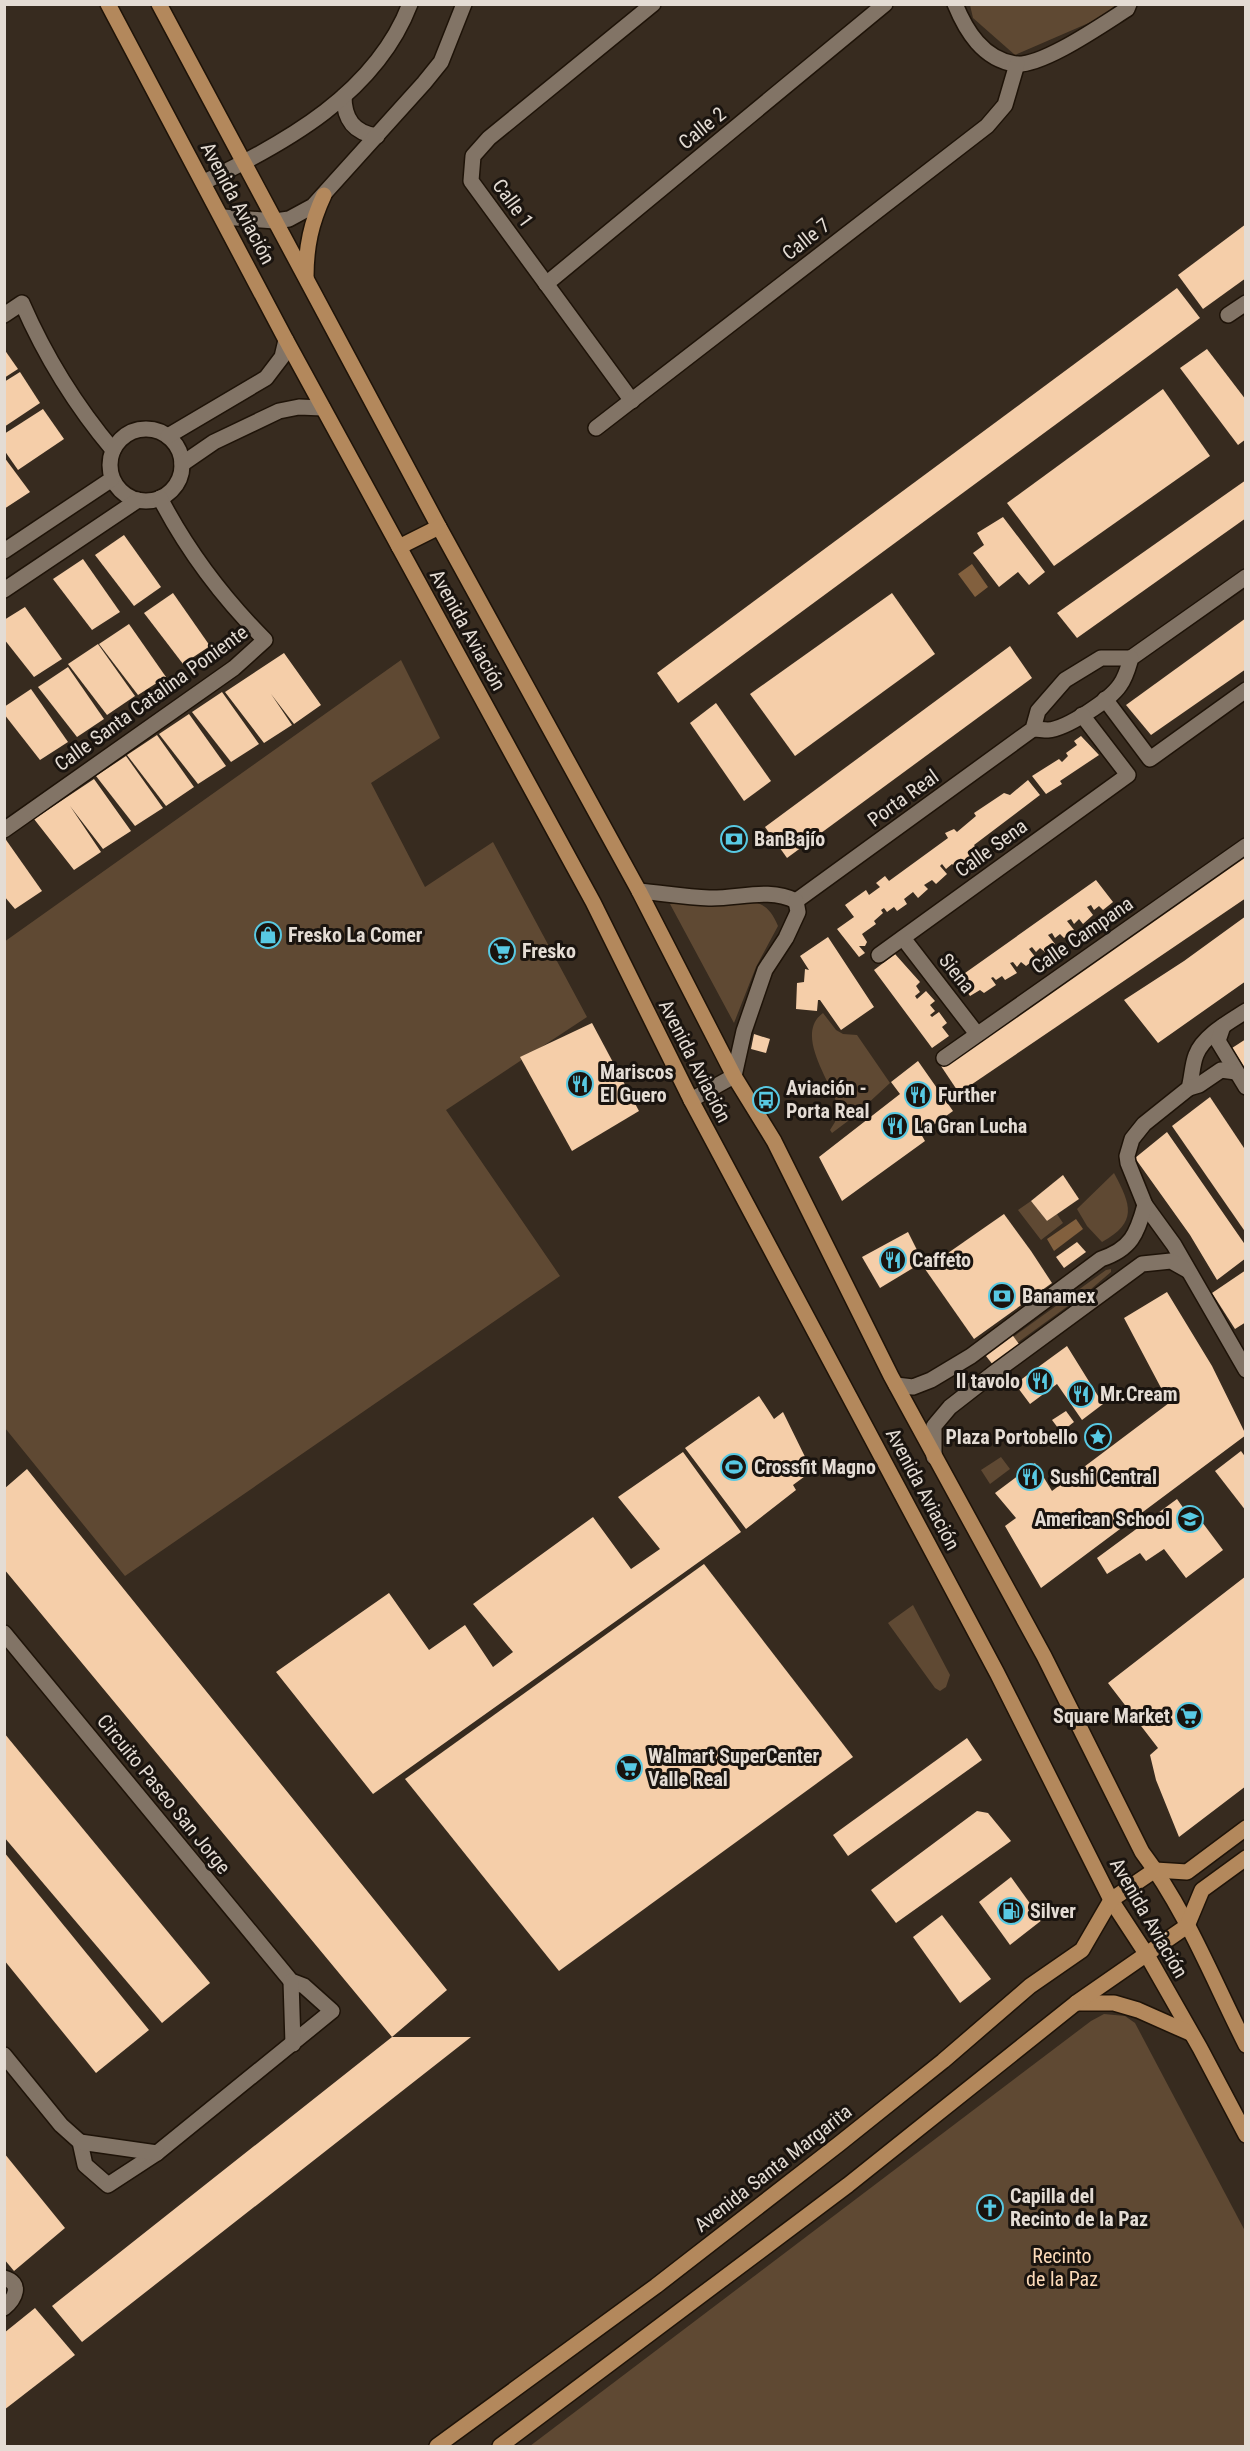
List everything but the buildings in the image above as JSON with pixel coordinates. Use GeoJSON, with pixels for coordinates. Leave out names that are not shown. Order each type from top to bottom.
{"type":"FeatureCollection","features":[{"type":"Feature","properties":{"kind":"main road","name":"Avenida Aviación"},"geometry":{"type":"LineString","coordinates":[[108,4],[223,217],[286,340],[592,902],[691,1100],[997,1673],[1111,1900],[1147,1955],[1245,2135]]}},
{"type":"Feature","properties":{"kind":"main road","name":"Avenida Aviación"},"geometry":{"type":"LineString","coordinates":[[159,4],[439,527],[639,891],[734,1076],[774,1141],[934,1457],[1044,1656],[1122,1815],[1187,1926],[1245,2045]]}},
{"type":"Feature","properties":{"kind":"main road"},"geometry":{"type":"LineString","coordinates":[[306,280],[306,249],[313,219],[324,195]]}},
{"type":"Feature","properties":{"kind":"main road"},"geometry":{"type":"LineString","coordinates":[[399,547],[439,527]]}},
{"type":"Feature","properties":{"kind":"main road"},"geometry":{"type":"LineString","coordinates":[[1111,1900],[1155,1870],[1187,1872],[1245,1828]]}},
{"type":"Feature","properties":{"kind":"main road"},"geometry":{"type":"LineString","coordinates":[[501,2446],[848,2185],[1076,2003],[1187,1926],[1202,1890],[1245,1858]]}},
{"type":"Feature","properties":{"kind":"main road","name":"Avenida Santa Margarita"},"geometry":{"type":"LineString","coordinates":[[437,2446],[656,2286],[943,2061],[1030,1986],[1082,1950],[1111,1900]]}},
{"type":"Feature","properties":{"kind":"main road"},"geometry":{"type":"LineString","coordinates":[[1076,2003],[1114,2003],[1138,2010],[1190,2033]]}},
{"type":"Feature","properties":{"kind":"street"},"geometry":{"type":"LineString","coordinates":[[204,182],[245,163],[280,143],[344,96],[367,75],[389,49],[410,4]]}},
{"type":"Feature","properties":{"kind":"street"},"geometry":{"type":"LineString","coordinates":[[223,217],[275,221],[302,213],[324,195],[441,62],[464,4]]}},
{"type":"Feature","properties":{"kind":"street","name":"Calle 1"},"geometry":{"type":"LineString","coordinates":[[632,401],[471,181],[473,156],[489,138],[653,4]]}},
{"type":"Feature","properties":{"kind":"street","name":"Calle 2"},"geometry":{"type":"LineString","coordinates":[[546,284],[885,4]]}},
{"type":"Feature","properties":{"kind":"street"},"geometry":{"type":"LineString","coordinates":[[955,4],[974,41],[996,58],[1017,64],[1053,53],[1086,35],[1126,9],[1129,4]]}},
{"type":"Feature","properties":{"kind":"street","name":"Calle 7"},"geometry":{"type":"LineString","coordinates":[[596,428],[987,126],[1005,105],[1017,64]]}},
{"type":"Feature","properties":{"kind":"street"},"geometry":{"type":"LineString","coordinates":[[344,96],[344,109],[355,129],[377,136]]}},
{"type":"Feature","properties":{"kind":"street"},"geometry":{"type":"LineString","coordinates":[[4,315],[22,303],[61,381],[113,450]]}},
{"type":"Feature","properties":{"kind":"street"},"geometry":{"type":"LineString","coordinates":[[1228,315],[1245,303]]}},
{"type":"Feature","properties":{"kind":"street"},"geometry":{"type":"LineString","coordinates":[[168,436],[266,378],[282,357],[286,340]]}},
{"type":"Feature","properties":{"kind":"street"},"geometry":{"type":"LineString","coordinates":[[182,464],[214,442],[279,411],[299,407],[323,408]]}},
{"type":"Feature","properties":{"kind":"street"},"geometry":{"type":"LineString","coordinates":[[143,429],[157,430],[168,436],[176,444],[182,464],[181,475],[176,484],[160,498],[149,501],[138,500],[122,492],[112,479],[110,465],[113,450],[120,440],[131,432],[143,429]]}},
{"type":"Feature","properties":{"kind":"street"},"geometry":{"type":"LineString","coordinates":[[4,550],[112,479]]}},
{"type":"Feature","properties":{"kind":"street","name":"Calle Santa Catalina Poniente"},"geometry":{"type":"LineString","coordinates":[[4,830],[234,668],[265,640],[240,615],[195,560],[160,498]]}},
{"type":"Feature","properties":{"kind":"street"},"geometry":{"type":"LineString","coordinates":[[4,590],[138,500]]}},
{"type":"Feature","properties":{"kind":"street"},"geometry":{"type":"LineString","coordinates":[[1034,729],[1038,711],[1065,680],[1101,658],[1131,658],[1245,577]]}},
{"type":"Feature","properties":{"kind":"street","name":"Porta Real"},"geometry":{"type":"LineString","coordinates":[[796,901],[1034,729],[1049,730],[1082,715],[1105,699],[1119,687],[1127,675],[1131,658]]}},
{"type":"Feature","properties":{"kind":"street"},"geometry":{"type":"LineString","coordinates":[[1105,699],[1150,759],[1245,690]]}},
{"type":"Feature","properties":{"kind":"street","name":"Calle Sena"},"geometry":{"type":"LineString","coordinates":[[879,955],[1128,775],[1082,715]]}},
{"type":"Feature","properties":{"kind":"street","name":"Calle Campana"},"geometry":{"type":"LineString","coordinates":[[944,1058],[1245,846]]}},
{"type":"Feature","properties":{"kind":"street"},"geometry":{"type":"LineString","coordinates":[[639,891],[710,898],[758,894],[777,895],[796,901],[798,912],[786,938],[765,970],[744,1031],[734,1076],[691,1100]]}},
{"type":"Feature","properties":{"kind":"street","name":"Siena"},"geometry":{"type":"LineString","coordinates":[[903,938],[977,1034]]}},
{"type":"Feature","properties":{"kind":"street"},"geometry":{"type":"LineString","coordinates":[[1189,1088],[1195,1057],[1200,1047],[1223,1026],[1245,1011]]}},
{"type":"Feature","properties":{"kind":"street"},"geometry":{"type":"LineString","coordinates":[[1223,1026],[1218,1041],[1245,1087]]}},
{"type":"Feature","properties":{"kind":"street"},"geometry":{"type":"LineString","coordinates":[[1236,1072],[1221,1070],[1199,1085],[1189,1088],[1144,1124],[1132,1139],[1127,1156],[1145,1205],[1162,1226],[1187,1270],[1240,1346],[1245,1370]]}},
{"type":"Feature","properties":{"kind":"street"},"geometry":{"type":"LineString","coordinates":[[896,1384],[913,1387],[931,1380],[970,1356],[1101,1259],[1113,1255],[1127,1245],[1138,1232],[1145,1205]]}},
{"type":"Feature","properties":{"kind":"street"},"geometry":{"type":"LineString","coordinates":[[934,1457],[934,1426],[950,1407],[987,1378],[1142,1264],[1172,1261],[1187,1270]]}},
{"type":"Feature","properties":{"kind":"street"},"geometry":{"type":"LineString","coordinates":[[970,1356],[987,1378]]}},
{"type":"Feature","properties":{"kind":"street","name":"Circuito Paseo San Jorge"},"geometry":{"type":"LineString","coordinates":[[4,1633],[291,1981],[304,1986],[332,2011],[157,2153],[108,2185],[85,2164],[80,2142],[61,2125],[4,2055]]}},
{"type":"Feature","properties":{"kind":"street"},"geometry":{"type":"LineString","coordinates":[[291,1981],[292,2044]]}},
{"type":"Feature","properties":{"kind":"street"},"geometry":{"type":"LineString","coordinates":[[80,2142],[157,2153]]}},
{"type":"Feature","properties":{"kind":"street"},"geometry":{"type":"LineString","coordinates":[[4,2278],[13,2282],[16,2289],[14,2300],[4,2308]]}},
{"type":"Feature","properties":{"kind":"green space"},"geometry":{"type":"Polygon","coordinates":[[[970,5],[1121,5],[1121,9],[1015,55],[973,18],[970,5]]]}},
{"type":"Feature","properties":{"kind":"green space"},"geometry":{"type":"Polygon","coordinates":[[[401,660],[440,738],[371,783],[425,887],[493,842],[587,1017],[446,1110],[560,1276],[125,1576],[5,1428],[4,942],[401,660]]]}},
{"type":"Feature","properties":{"kind":"green space"},"geometry":{"type":"Polygon","coordinates":[[[722,900],[756,902],[768,910],[778,926],[756,967],[734,1023],[670,904],[722,900]]]}},
{"type":"Feature","properties":{"kind":"green space"},"geometry":{"type":"Polygon","coordinates":[[[823,1013],[836,1030],[843,1034],[857,1035],[890,1083],[832,1133],[830,1130],[835,1122],[836,1101],[816,1056],[812,1032],[815,1022],[823,1013]]]}},
{"type":"Feature","properties":{"kind":"green space"},"geometry":{"type":"Polygon","coordinates":[[[1114,1173],[1124,1194],[1128,1212],[1121,1227],[1114,1235],[1102,1242],[1087,1226],[1077,1209],[1114,1173]]]}},
{"type":"Feature","properties":{"kind":"green space"},"geometry":{"type":"Polygon","coordinates":[[[1031,1201],[1047,1221],[1057,1214],[1063,1223],[1041,1240],[1018,1210],[1031,1201]]]}},
{"type":"Feature","properties":{"kind":"green space"},"geometry":{"type":"Polygon","coordinates":[[[1111,1269],[1111,1272],[1090,1290],[1017,1343],[1013,1337],[1106,1270],[1111,1269]]]}},
{"type":"Feature","properties":{"kind":"green space"},"geometry":{"type":"Polygon","coordinates":[[[1001,1457],[1010,1469],[990,1484],[981,1470],[1001,1457]]]}},
{"type":"Feature","properties":{"kind":"green space"},"geometry":{"type":"Polygon","coordinates":[[[913,1605],[950,1675],[946,1687],[940,1691],[935,1688],[888,1623],[913,1605]]]}},
{"type":"Feature","properties":{"kind":"green space","name":"Recinto de la Paz"},"geometry":{"type":"Polygon","coordinates":[[[1104,2014],[1125,2016],[1135,2023],[1245,2231],[1245,2446],[530,2446],[1091,2021],[1104,2014]]]}},
{"type":"Feature","properties":{"kind":"shaded area"},"geometry":{"type":"Polygon","coordinates":[[[972,564],[988,587],[975,597],[958,574],[972,564]]]}},
{"type":"Feature","properties":{"kind":"shaded area"},"geometry":{"type":"Polygon","coordinates":[[[1076,1219],[1083,1229],[1054,1251],[1047,1239],[1076,1219]]]}},
{"type":"Feature","properties":{"kind":"place","name":"BanBajío"},"geometry":{"type":"Point","coordinates":[734,839]}},
{"type":"Feature","properties":{"kind":"place","name":"Fresko La Comer"},"geometry":{"type":"Point","coordinates":[268,935]}},
{"type":"Feature","properties":{"kind":"place","name":"Fresko"},"geometry":{"type":"Point","coordinates":[502,951]}},
{"type":"Feature","properties":{"kind":"place","name":"Mariscos El Guero"},"geometry":{"type":"Point","coordinates":[580,1084]}},
{"type":"Feature","properties":{"kind":"place","name":"Further"},"geometry":{"type":"Point","coordinates":[918,1095]}},
{"type":"Feature","properties":{"kind":"place","name":"Aviación - Porta Real"},"geometry":{"type":"Point","coordinates":[766,1100]}},
{"type":"Feature","properties":{"kind":"place","name":"La Gran Lucha"},"geometry":{"type":"Point","coordinates":[895,1126]}},
{"type":"Feature","properties":{"kind":"place","name":"Caffeto"},"geometry":{"type":"Point","coordinates":[893,1260]}},
{"type":"Feature","properties":{"kind":"place","name":"Banamex"},"geometry":{"type":"Point","coordinates":[1002,1296]}},
{"type":"Feature","properties":{"kind":"place","name":"Il tavolo"},"geometry":{"type":"Point","coordinates":[1040,1381]}},
{"type":"Feature","properties":{"kind":"place","name":"Mr.Cream"},"geometry":{"type":"Point","coordinates":[1081,1394]}},
{"type":"Feature","properties":{"kind":"place","name":"Plaza Portobello"},"geometry":{"type":"Point","coordinates":[1098,1437]}},
{"type":"Feature","properties":{"kind":"place","name":"Crossfit Magno"},"geometry":{"type":"Point","coordinates":[734,1467]}},
{"type":"Feature","properties":{"kind":"place","name":"Sushi Central"},"geometry":{"type":"Point","coordinates":[1030,1477]}},
{"type":"Feature","properties":{"kind":"place","name":"American School"},"geometry":{"type":"Point","coordinates":[1190,1519]}},
{"type":"Feature","properties":{"kind":"place","name":"Square Market"},"geometry":{"type":"Point","coordinates":[1189,1716]}},
{"type":"Feature","properties":{"kind":"place","name":"Walmart SuperCenter Valle Real"},"geometry":{"type":"Point","coordinates":[629,1768]}},
{"type":"Feature","properties":{"kind":"place","name":"Silver"},"geometry":{"type":"Point","coordinates":[1011,1911]}},
{"type":"Feature","properties":{"kind":"place","name":"Capilla del Recinto de la Paz"},"geometry":{"type":"Point","coordinates":[990,2208]}}]}
